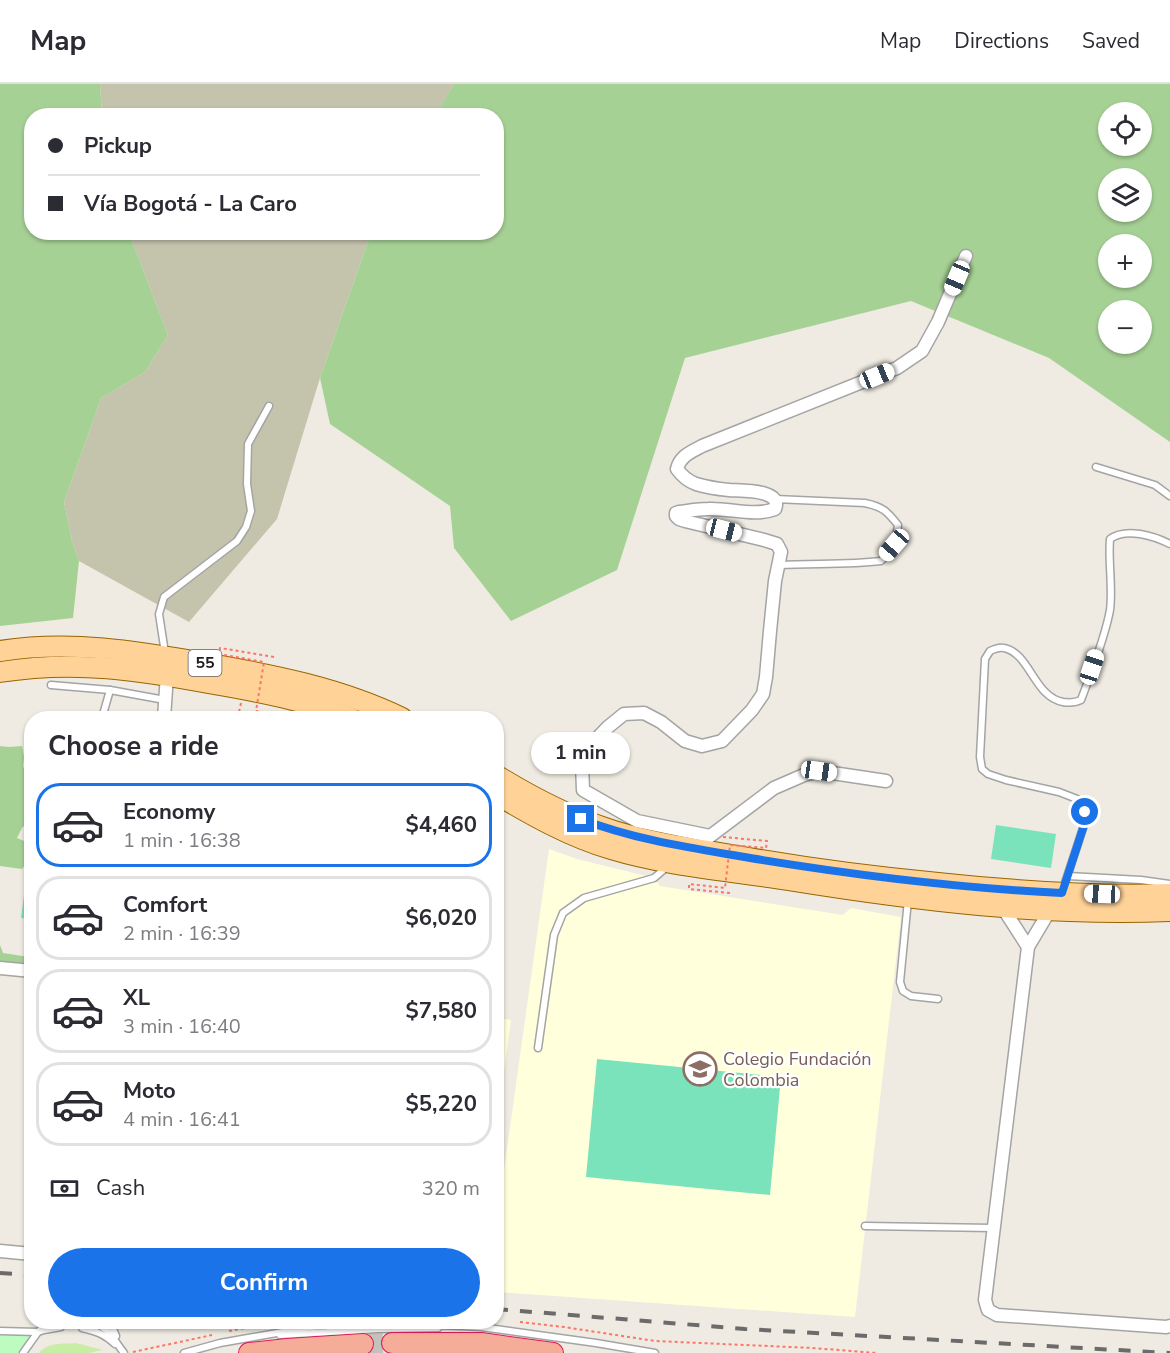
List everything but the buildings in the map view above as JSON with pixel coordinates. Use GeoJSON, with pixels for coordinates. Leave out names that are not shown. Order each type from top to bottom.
{"type":"FeatureCollection","features":[{"type":"Feature","properties":{"kind":"highway"},"geometry":{"type":"LineString","coordinates":[[392,1343],[481,1343],[553,1353]]}},
{"type":"Feature","properties":{"kind":"highway"},"geometry":{"type":"LineString","coordinates":[[248,1345],[287,1349],[363,1344]]}},
{"type":"Feature","properties":{"kind":"main road","name":"55"},"geometry":{"type":"LineString","coordinates":[[0,651],[74,646],[134,650],[166,665],[330,711]]}},
{"type":"Feature","properties":{"kind":"main road","name":"55"},"geometry":{"type":"LineString","coordinates":[[0,672],[39,667],[86,666],[125,669],[166,665],[294,680],[329,689],[386,711]]}},
{"type":"Feature","properties":{"kind":"main road"},"geometry":{"type":"LineString","coordinates":[[504,780],[556,809],[603,828],[646,839],[709,840],[769,861],[884,878],[1000,890],[1065,884],[1145,895],[1170,894]]}},
{"type":"Feature","properties":{"kind":"main road"},"geometry":{"type":"LineString","coordinates":[[504,799],[575,837],[611,849],[672,863],[862,892],[1003,908],[1170,911]]}},
{"type":"Feature","properties":{"kind":"street"},"geometry":{"type":"LineString","coordinates":[[886,781],[819,771],[804,775],[774,789],[709,840],[637,821],[592,796],[583,790],[582,764],[590,746],[598,736],[624,714],[644,714],[661,722],[685,741],[702,746],[722,741],[752,710],[763,694],[781,552],[777,544],[685,521],[679,519],[676,513],[708,508],[758,513],[775,509],[777,504],[770,496],[756,492],[727,490],[694,483],[682,476],[677,469],[679,462],[684,456],[702,446],[897,368],[922,351],[938,322],[966,256]]}},
{"type":"Feature","properties":{"kind":"street"},"geometry":{"type":"LineString","coordinates":[[164,711],[166,665]]}},
{"type":"Feature","properties":{"kind":"street"},"geometry":{"type":"LineString","coordinates":[[1003,908],[1028,947]]}},
{"type":"Feature","properties":{"kind":"street"},"geometry":{"type":"LineString","coordinates":[[1050,910],[1028,947],[985,1300],[988,1310],[997,1315],[1170,1326]]}},
{"type":"Feature","properties":{"kind":"street"},"geometry":{"type":"LineString","coordinates":[[0,968],[24,970]]}},
{"type":"Feature","properties":{"kind":"street"},"geometry":{"type":"LineString","coordinates":[[0,1251],[24,1253]]}},
{"type":"Feature","properties":{"kind":"lane"},"geometry":{"type":"LineString","coordinates":[[166,665],[159,614],[164,597],[237,541],[246,527],[251,512],[247,484],[248,444],[269,406]]}},
{"type":"Feature","properties":{"kind":"lane"},"geometry":{"type":"LineString","coordinates":[[1096,467],[1155,486],[1170,496]]}},
{"type":"Feature","properties":{"kind":"lane"},"geometry":{"type":"LineString","coordinates":[[775,499],[865,503],[887,511],[898,525],[894,545],[880,561],[778,565]]}},
{"type":"Feature","properties":{"kind":"lane"},"geometry":{"type":"LineString","coordinates":[[1170,544],[1128,532],[1117,534],[1110,539],[1110,608],[1107,624],[1081,700],[1075,703],[1060,702],[1048,697],[1014,652],[1004,648],[990,651],[986,659],[980,757],[982,770],[988,774],[1059,792],[1077,799],[1085,812],[1086,819],[1065,884],[1141,880],[1170,884]]}},
{"type":"Feature","properties":{"kind":"lane"},"geometry":{"type":"LineString","coordinates":[[51,685],[110,690],[165,700]]}},
{"type":"Feature","properties":{"kind":"lane"},"geometry":{"type":"LineString","coordinates":[[104,711],[110,690]]}},
{"type":"Feature","properties":{"kind":"lane"},"geometry":{"type":"LineString","coordinates":[[538,1048],[554,935],[563,913],[584,898],[654,878],[672,863]]}},
{"type":"Feature","properties":{"kind":"lane"},"geometry":{"type":"LineString","coordinates":[[909,897],[900,982],[903,991],[911,996],[938,999]]}},
{"type":"Feature","properties":{"kind":"lane"},"geometry":{"type":"LineString","coordinates":[[865,1226],[994,1228]]}},
{"type":"Feature","properties":{"kind":"lane"},"geometry":{"type":"LineString","coordinates":[[23,1353],[40,1329]]}},
{"type":"Feature","properties":{"kind":"lane"},"geometry":{"type":"LineString","coordinates":[[0,1331],[38,1332],[50,1329]]}},
{"type":"Feature","properties":{"kind":"lane"},"geometry":{"type":"LineString","coordinates":[[82,1329],[95,1331],[108,1337],[122,1350]]}},
{"type":"Feature","properties":{"kind":"lane"},"geometry":{"type":"LineString","coordinates":[[106,1329],[122,1350]]}},
{"type":"Feature","properties":{"kind":"lane"},"geometry":{"type":"LineString","coordinates":[[112,1329],[122,1350]]}},
{"type":"Feature","properties":{"kind":"lane"},"geometry":{"type":"LineString","coordinates":[[184,1353],[219,1343],[248,1345],[304,1329]]}},
{"type":"Feature","properties":{"kind":"lane"},"geometry":{"type":"LineString","coordinates":[[496,1329],[655,1353]]}},
{"type":"Feature","properties":{"kind":"path"},"geometry":{"type":"LineString","coordinates":[[256,711],[264,662],[219,654],[220,648],[274,657]]}},
{"type":"Feature","properties":{"kind":"path"},"geometry":{"type":"LineString","coordinates":[[709,840],[767,841],[766,848],[730,844],[725,888],[689,884],[689,889],[730,893]]}},
{"type":"Feature","properties":{"kind":"path"},"geometry":{"type":"LineString","coordinates":[[519,1322],[655,1341],[877,1353]]}},
{"type":"Feature","properties":{"kind":"path"},"geometry":{"type":"LineString","coordinates":[[230,1331],[240,1329]]}},
{"type":"Feature","properties":{"kind":"path"},"geometry":{"type":"LineString","coordinates":[[130,1353],[218,1334]]}},
{"type":"Feature","properties":{"kind":"shaded area"},"geometry":{"type":"Polygon","coordinates":[[[100,84],[454,84],[440,108],[102,108],[100,84]]]}},
{"type":"Feature","properties":{"kind":"shaded area"},"geometry":{"type":"Polygon","coordinates":[[[132,240],[369,240],[320,378],[277,519],[189,622],[79,561],[72,541],[64,502],[101,398],[145,372],[168,335],[132,240]]]}},
{"type":"Feature","properties":{"kind":"shaded area","name":"Colegio Fundación Colombia"},"geometry":{"type":"Polygon","coordinates":[[[549,849],[577,859],[654,878],[660,886],[843,915],[851,908],[901,917],[855,1317],[504,1292],[504,1170],[549,849]]]}},
{"type":"Feature","properties":{"kind":"shaded area"},"geometry":{"type":"Polygon","coordinates":[[[504,1019],[511,1020],[504,1072],[504,1019]]]}},
{"type":"Feature","properties":{"kind":"green space"},"geometry":{"type":"Polygon","coordinates":[[[0,84],[100,84],[102,108],[24,108],[24,240],[132,240],[168,335],[145,372],[101,398],[64,502],[72,541],[79,561],[73,618],[0,626],[0,84]]]}},
{"type":"Feature","properties":{"kind":"green space"},"geometry":{"type":"Polygon","coordinates":[[[454,84],[1170,84],[1170,442],[1049,358],[911,301],[685,358],[617,570],[511,621],[454,548],[450,506],[330,424],[320,378],[369,240],[504,240],[504,108],[440,108],[454,84]]]}},
{"type":"Feature","properties":{"kind":"green space"},"geometry":{"type":"Polygon","coordinates":[[[0,746],[22,746],[24,826],[17,838],[24,841],[24,866],[22,869],[0,866],[0,746]]]}},
{"type":"Feature","properties":{"kind":"green space"},"geometry":{"type":"Polygon","coordinates":[[[996,825],[1056,834],[1051,868],[991,859],[996,825]]]}},
{"type":"Feature","properties":{"kind":"green space"},"geometry":{"type":"Polygon","coordinates":[[[24,896],[24,918],[21,918],[24,896]]]}},
{"type":"Feature","properties":{"kind":"green space"},"geometry":{"type":"Polygon","coordinates":[[[0,945],[3,953],[24,956],[24,970],[0,965],[0,945]]]}},
{"type":"Feature","properties":{"kind":"green space"},"geometry":{"type":"Polygon","coordinates":[[[597,1059],[781,1077],[770,1195],[586,1177],[597,1059]]]}},
{"type":"Feature","properties":{"kind":"green space"},"geometry":{"type":"Polygon","coordinates":[[[0,1336],[32,1336],[18,1353],[0,1353],[0,1336]]]}},
{"type":"Feature","properties":{"kind":"green space"},"geometry":{"type":"Polygon","coordinates":[[[76,1343],[103,1350],[88,1353],[39,1353],[51,1345],[76,1343]]]}},
{"type":"Feature","properties":{"kind":"tunnel"},"geometry":{"type":"LineString","coordinates":[[363,1344],[392,1343]]}},
{"type":"Feature","properties":{"kind":"railway"},"geometry":{"type":"LineString","coordinates":[[0,1273],[24,1274]]}},
{"type":"Feature","properties":{"kind":"railway"},"geometry":{"type":"LineString","coordinates":[[504,1310],[745,1329],[1170,1353]]}},
{"type":"Feature","properties":{"kind":"place","name":"Colegio Fundación Colombia"},"geometry":{"type":"Point","coordinates":[700,1069]}},
{"type":"Feature","properties":{"kind":"route"},"geometry":{"type":"LineString","coordinates":[[581,819],[619,833],[769,861],[894,879],[1000,890],[1062,893],[1086,819],[1085,812]]}}]}
